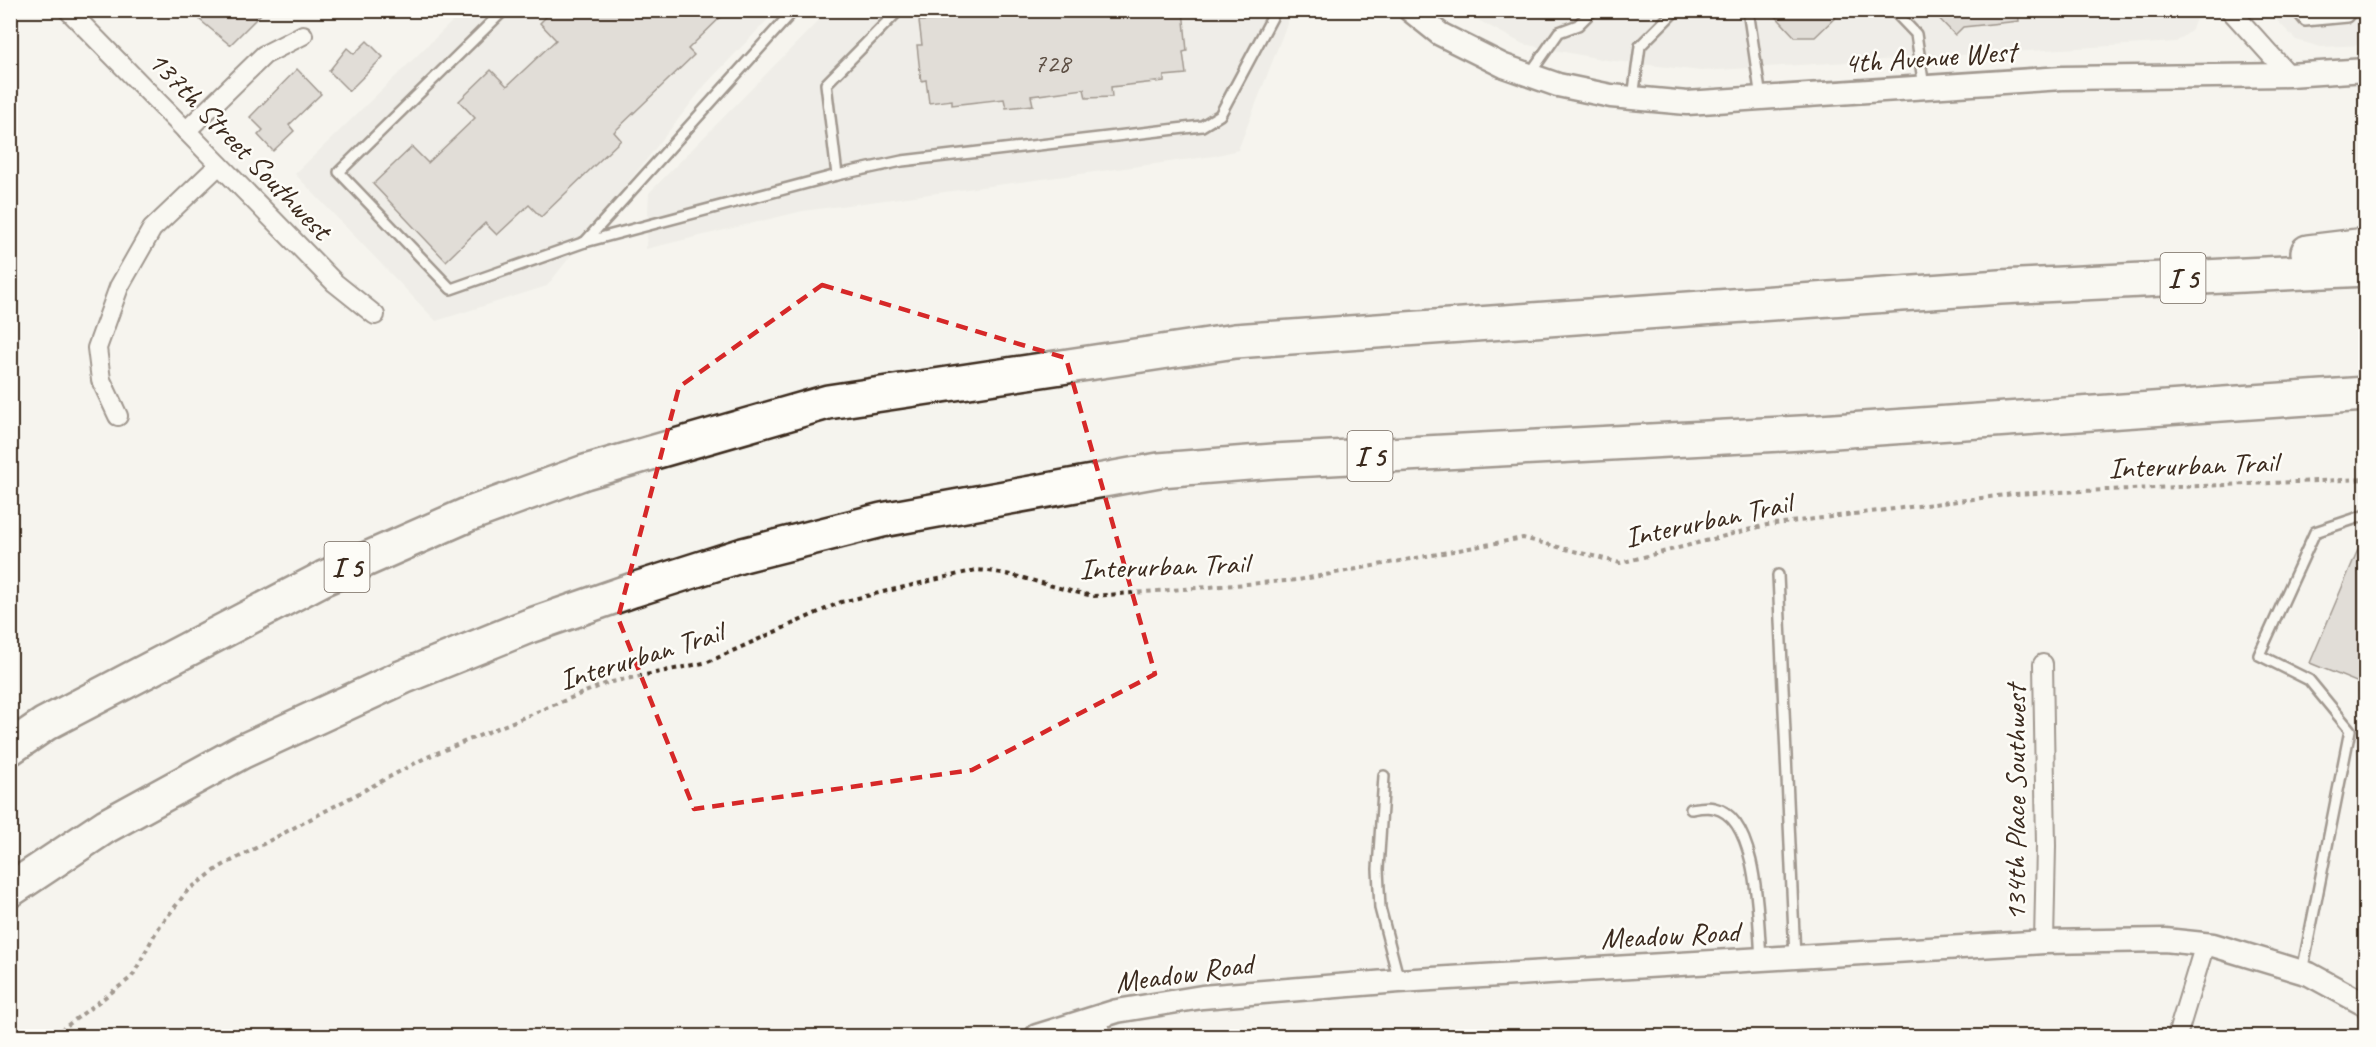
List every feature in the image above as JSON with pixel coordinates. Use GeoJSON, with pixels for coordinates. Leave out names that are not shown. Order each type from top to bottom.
{"type":"FeatureCollection","features":[{"type":"Feature","properties":{"kind":"highway"},"geometry":{"type":"LineString","coordinates":[[2000,287],[2366,245]]}},
{"type":"Feature","properties":{"kind":"highway","name":"I 5"},"geometry":{"type":"LineString","coordinates":[[10,748],[55,719],[324,578],[467,515],[585,472],[828,402],[1235,341],[2000,287],[2366,269]]}},
{"type":"Feature","properties":{"kind":"highway","name":"I 5"},"geometry":{"type":"LineString","coordinates":[[10,890],[106,826],[231,758],[403,677],[529,626],[633,590],[743,555],[882,520],[1159,470],[1286,460],[1820,432],[2366,394]]}},
{"type":"Feature","properties":{"kind":"street","name":"137th Street Southwest"},"geometry":{"type":"LineString","coordinates":[[68,10],[335,283],[375,315]]}},
{"type":"Feature","properties":{"kind":"street","name":"4th Avenue West"},"geometry":{"type":"LineString","coordinates":[[1410,10],[1440,34],[1504,66],[1558,86],[1634,98],[1687,103],[2062,78],[2289,75],[2366,70]]}},
{"type":"Feature","properties":{"kind":"street"},"geometry":{"type":"LineString","coordinates":[[2229,10],[2289,75]]}},
{"type":"Feature","properties":{"kind":"street"},"geometry":{"type":"LineString","coordinates":[[186,131],[264,55],[303,35]]}},
{"type":"Feature","properties":{"kind":"street"},"geometry":{"type":"LineString","coordinates":[[118,416],[101,380],[97,348],[119,287],[152,229],[219,165]]}},
{"type":"Feature","properties":{"kind":"street","name":"134th Place Southwest"},"geometry":{"type":"LineString","coordinates":[[2043,664],[2046,846],[2044,942]]}},
{"type":"Feature","properties":{"kind":"street","name":"Meadow Road"},"geometry":{"type":"LineString","coordinates":[[1037,1036],[1099,1027],[1127,1009],[1202,997],[1399,981],[2044,942],[2165,940],[2205,944],[2260,957],[2305,973],[2366,1005]]}},
{"type":"Feature","properties":{"kind":"street"},"geometry":{"type":"LineString","coordinates":[[2177,1036],[2205,944]]}},
{"type":"Feature","properties":{"kind":"lane"},"geometry":{"type":"LineString","coordinates":[[504,10],[339,172],[451,289],[585,242],[837,175],[902,161],[1202,126],[1220,115],[1276,10]]}},
{"type":"Feature","properties":{"kind":"lane"},"geometry":{"type":"LineString","coordinates":[[585,242],[794,10]]}},
{"type":"Feature","properties":{"kind":"lane"},"geometry":{"type":"LineString","coordinates":[[837,175],[826,84],[899,10]]}},
{"type":"Feature","properties":{"kind":"lane"},"geometry":{"type":"LineString","coordinates":[[1528,75],[1559,32],[1578,25],[1593,10]]}},
{"type":"Feature","properties":{"kind":"lane"},"geometry":{"type":"LineString","coordinates":[[1634,98],[1640,46],[1676,10]]}},
{"type":"Feature","properties":{"kind":"lane"},"geometry":{"type":"LineString","coordinates":[[1748,10],[1761,98]]}},
{"type":"Feature","properties":{"kind":"lane"},"geometry":{"type":"LineString","coordinates":[[1893,10],[1916,34],[1924,87]]}},
{"type":"Feature","properties":{"kind":"lane"},"geometry":{"type":"LineString","coordinates":[[2296,10],[2305,21],[2347,17],[2353,10]]}},
{"type":"Feature","properties":{"kind":"lane"},"geometry":{"type":"LineString","coordinates":[[2305,973],[2350,730],[2309,680],[2259,655],[2315,532],[2366,515]]}},
{"type":"Feature","properties":{"kind":"lane"},"geometry":{"type":"LineString","coordinates":[[1778,575],[1795,957]]}},
{"type":"Feature","properties":{"kind":"lane"},"geometry":{"type":"LineString","coordinates":[[1384,776],[1378,869],[1380,908],[1399,981]]}},
{"type":"Feature","properties":{"kind":"lane"},"geometry":{"type":"LineString","coordinates":[[1690,809],[1715,808],[1739,825],[1750,852],[1761,959]]}},
{"type":"Feature","properties":{"kind":"path","name":"Interurban Trail"},"geometry":{"type":"LineString","coordinates":[[53,1036],[83,1016],[132,977],[157,930],[188,890],[220,867],[425,758],[607,683],[708,662],[841,602],[976,570],[998,571],[1065,591],[1094,596],[1298,580],[1523,538],[1620,563],[1767,525],[2013,494],[2366,479]]}},
{"type":"Feature","properties":{"kind":"highlighted area"},"geometry":{"type":"Polygon","coordinates":[[[822,285],[1066,358],[1155,674],[972,770],[694,809],[618,618],[679,387],[822,285]]]}},
{"type":"Feature","properties":{"kind":"shaded area"},"geometry":{"type":"Polygon","coordinates":[[[2193,10],[2196,19],[2191,31],[2176,42],[1701,71],[1606,60],[1523,44],[1461,11],[2193,10]]]}},
{"type":"Feature","properties":{"kind":"shaded area"},"geometry":{"type":"Polygon","coordinates":[[[463,11],[776,11],[706,84],[547,286],[436,321],[295,174],[463,11]]]}},
{"type":"Feature","properties":{"kind":"shaded area"},"geometry":{"type":"Polygon","coordinates":[[[828,11],[1292,11],[1238,150],[1214,156],[803,211],[646,249],[649,193],[828,11]]]}},
{"type":"Feature","properties":{"kind":"shaded area"},"geometry":{"type":"Polygon","coordinates":[[[2268,11],[2365,11],[2365,45],[2321,47],[2296,40],[2268,11]]]}},
{"type":"Feature","properties":{"kind":"building"},"geometry":{"type":"Polygon","coordinates":[[[209,10],[265,10],[230,45],[200,20],[209,10]]]}},
{"type":"Feature","properties":{"kind":"building"},"geometry":{"type":"Polygon","coordinates":[[[553,10],[728,10],[688,49],[694,55],[614,132],[621,140],[541,217],[529,205],[497,235],[485,223],[446,261],[373,184],[412,147],[428,163],[475,118],[459,101],[491,70],[507,86],[556,40],[540,23],[553,10]]]}},
{"type":"Feature","properties":{"kind":"building"},"geometry":{"type":"Polygon","coordinates":[[[987,10],[1183,10],[1187,51],[1183,52],[1186,74],[1164,76],[1164,81],[1111,87],[1112,97],[1086,98],[1084,89],[1031,96],[1033,105],[1006,108],[1004,99],[952,105],[952,100],[929,103],[926,80],[921,81],[917,45],[922,45],[919,21],[941,20],[941,15],[987,10]]]}},
{"type":"Feature","properties":{"kind":"building"},"geometry":{"type":"Polygon","coordinates":[[[1770,10],[1843,10],[1815,37],[1795,37],[1770,10]]]}},
{"type":"Feature","properties":{"kind":"building"},"geometry":{"type":"Polygon","coordinates":[[[1931,10],[2018,10],[2019,21],[1963,27],[1955,35],[1931,10]]]}},
{"type":"Feature","properties":{"kind":"building"},"geometry":{"type":"Polygon","coordinates":[[[367,41],[383,57],[349,91],[329,71],[347,48],[354,54],[367,41]]]}},
{"type":"Feature","properties":{"kind":"building"},"geometry":{"type":"Polygon","coordinates":[[[297,69],[321,94],[289,125],[294,131],[273,151],[258,135],[263,130],[250,117],[297,69]]]}},
{"type":"Feature","properties":{"kind":"building"},"geometry":{"type":"Polygon","coordinates":[[[2366,533],[2366,686],[2310,663],[2366,533]]]}}]}
